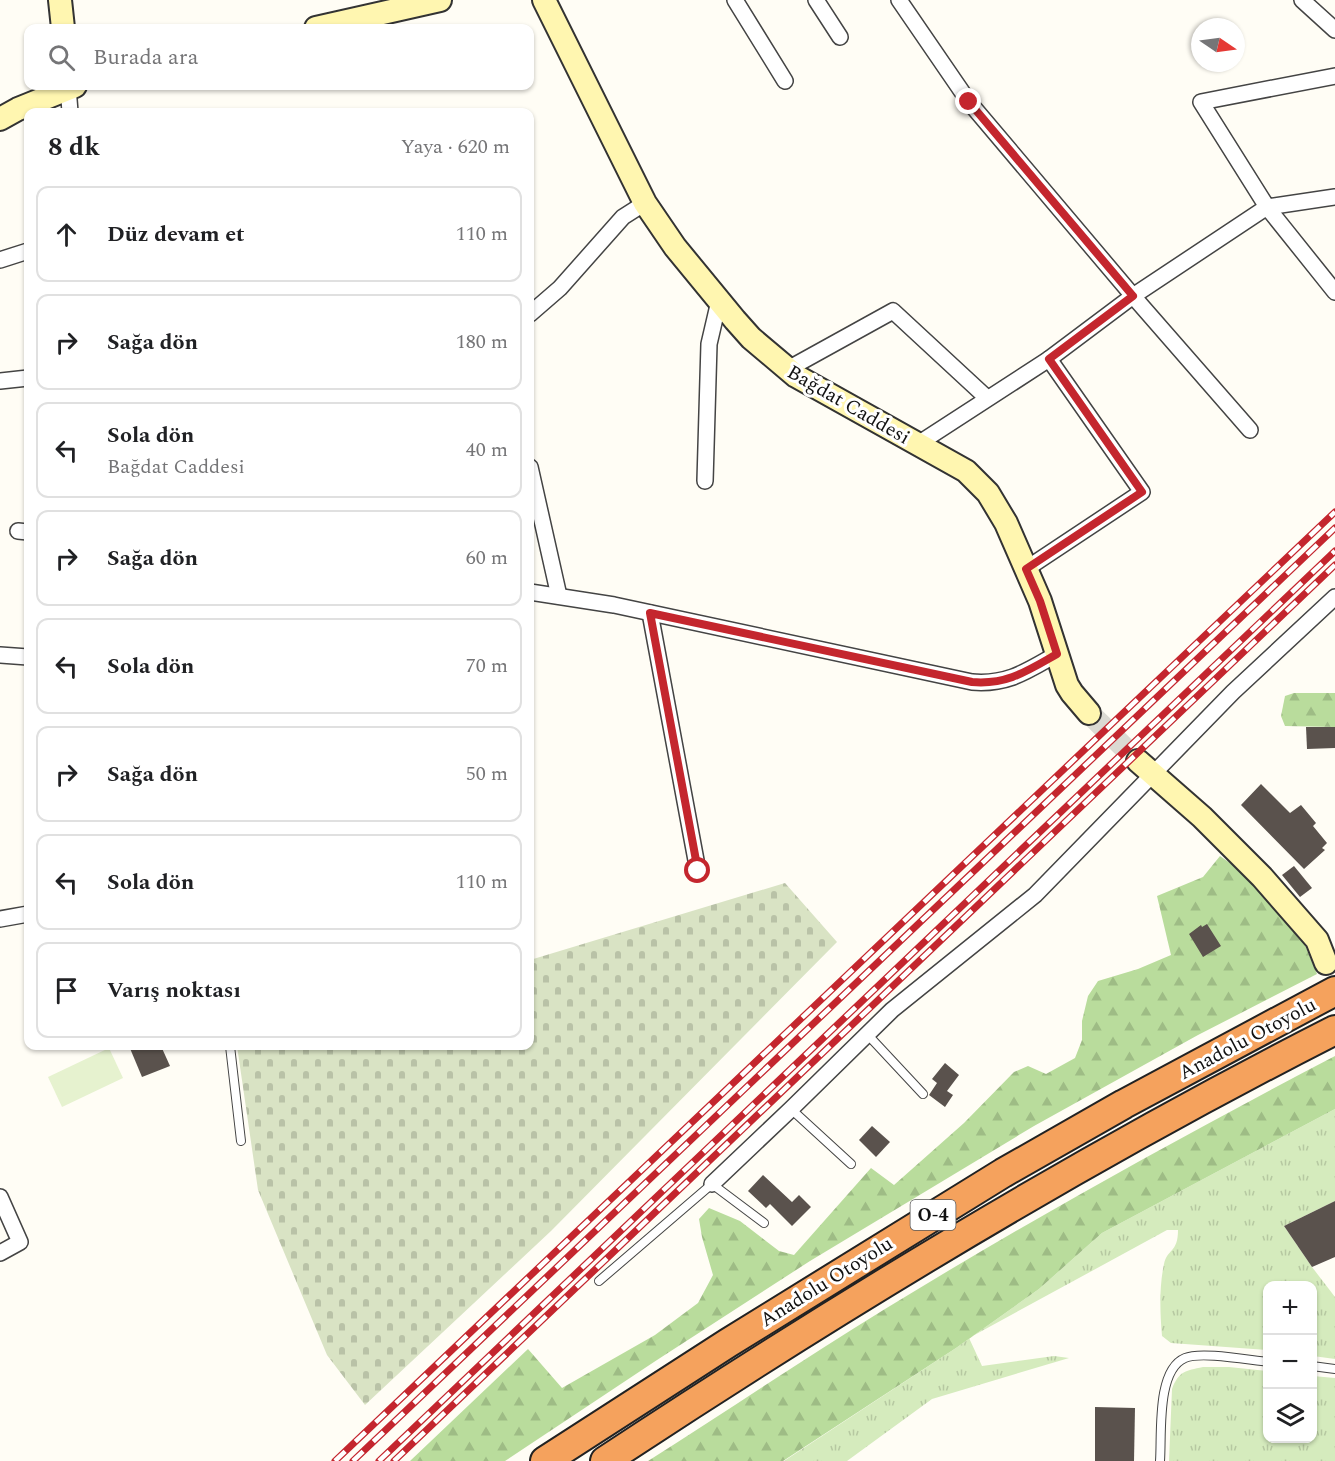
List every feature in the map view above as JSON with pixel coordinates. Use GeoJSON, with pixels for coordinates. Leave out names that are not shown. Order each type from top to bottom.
{"type":"FeatureCollection","features":[{"type":"Feature","properties":{"kind":"highway","name":"Anadolu Otoyolu"},"geometry":{"type":"LineString","coordinates":[[545,1461],[728,1342],[1003,1173],[1134,1099],[1335,991]]}},
{"type":"Feature","properties":{"kind":"highway","name":"Anadolu Otoyolu"},"geometry":{"type":"LineString","coordinates":[[605,1461],[876,1286],[1179,1112],[1335,1030]]}},
{"type":"Feature","properties":{"kind":"street"},"geometry":{"type":"LineString","coordinates":[[60,0],[63,24]]}},
{"type":"Feature","properties":{"kind":"street"},"geometry":{"type":"LineString","coordinates":[[334,24],[440,0]]}},
{"type":"Feature","properties":{"kind":"street","name":"Bağdat Caddesi"},"geometry":{"type":"LineString","coordinates":[[544,0],[645,203],[675,247],[751,338],[788,369],[816,388],[966,471],[988,493],[1006,523],[1040,601],[1072,693],[1089,713]]}},
{"type":"Feature","properties":{"kind":"street"},"geometry":{"type":"LineString","coordinates":[[735,0],[784,81]]}},
{"type":"Feature","properties":{"kind":"street"},"geometry":{"type":"LineString","coordinates":[[816,0],[840,37]]}},
{"type":"Feature","properties":{"kind":"street"},"geometry":{"type":"LineString","coordinates":[[899,0],[969,102],[1250,430]]}},
{"type":"Feature","properties":{"kind":"street"},"geometry":{"type":"LineString","coordinates":[[1302,0],[1335,30]]}},
{"type":"Feature","properties":{"kind":"street"},"geometry":{"type":"LineString","coordinates":[[1335,76],[1201,102],[1267,207],[1335,292]]}},
{"type":"Feature","properties":{"kind":"street"},"geometry":{"type":"LineString","coordinates":[[0,119],[62,90]]}},
{"type":"Feature","properties":{"kind":"street"},"geometry":{"type":"LineString","coordinates":[[70,90],[70,108]]}},
{"type":"Feature","properties":{"kind":"street"},"geometry":{"type":"LineString","coordinates":[[918,444],[1049,359],[1133,296],[1267,207],[1335,197]]}},
{"type":"Feature","properties":{"kind":"street"},"geometry":{"type":"LineString","coordinates":[[534,311],[560,288],[623,217],[645,203]]}},
{"type":"Feature","properties":{"kind":"street"},"geometry":{"type":"LineString","coordinates":[[0,260],[24,252]]}},
{"type":"Feature","properties":{"kind":"street"},"geometry":{"type":"LineString","coordinates":[[705,481],[709,344],[719,301]]}},
{"type":"Feature","properties":{"kind":"street"},"geometry":{"type":"LineString","coordinates":[[788,369],[893,310],[987,399]]}},
{"type":"Feature","properties":{"kind":"street"},"geometry":{"type":"LineString","coordinates":[[1026,569],[1142,492],[1049,359]]}},
{"type":"Feature","properties":{"kind":"street"},"geometry":{"type":"LineString","coordinates":[[0,381],[24,378]]}},
{"type":"Feature","properties":{"kind":"street"},"geometry":{"type":"LineString","coordinates":[[534,484],[560,596]]}},
{"type":"Feature","properties":{"kind":"street"},"geometry":{"type":"LineString","coordinates":[[534,593],[650,613],[972,682],[1009,680],[1057,654]]}},
{"type":"Feature","properties":{"kind":"street"},"geometry":{"type":"LineString","coordinates":[[712,1184],[892,1010],[1035,895],[1146,767],[1233,692],[1335,597]]}},
{"type":"Feature","properties":{"kind":"street"},"geometry":{"type":"LineString","coordinates":[[650,613],[698,871]]}},
{"type":"Feature","properties":{"kind":"street"},"geometry":{"type":"LineString","coordinates":[[0,655],[24,657]]}},
{"type":"Feature","properties":{"kind":"street"},"geometry":{"type":"LineString","coordinates":[[1146,767],[1235,849],[1278,894],[1317,940],[1326,963]]}},
{"type":"Feature","properties":{"kind":"street"},"geometry":{"type":"LineString","coordinates":[[0,919],[24,915]]}},
{"type":"Feature","properties":{"kind":"street"},"geometry":{"type":"LineString","coordinates":[[0,1197],[20,1242],[0,1253]]}},
{"type":"Feature","properties":{"kind":"lane"},"geometry":{"type":"LineString","coordinates":[[866,1034],[923,1094]]}},
{"type":"Feature","properties":{"kind":"lane"},"geometry":{"type":"LineString","coordinates":[[230,1050],[241,1141]]}},
{"type":"Feature","properties":{"kind":"lane"},"geometry":{"type":"LineString","coordinates":[[791,1109],[851,1164]]}},
{"type":"Feature","properties":{"kind":"lane"},"geometry":{"type":"LineString","coordinates":[[599,1281],[712,1184],[764,1223]]}},
{"type":"Feature","properties":{"kind":"lane"},"geometry":{"type":"LineString","coordinates":[[1161,1461],[1163,1393],[1167,1378],[1174,1366],[1184,1358],[1196,1356],[1263,1362]]}},
{"type":"Feature","properties":{"kind":"lane"},"geometry":{"type":"LineString","coordinates":[[1317,1367],[1335,1369]]}},
{"type":"Feature","properties":{"kind":"green space"},"geometry":{"type":"Polygon","coordinates":[[[1294,693],[1335,693],[1335,727],[1285,726],[1281,716],[1285,696],[1294,693]]]}},
{"type":"Feature","properties":{"kind":"green space"},"geometry":{"type":"Polygon","coordinates":[[[1220,856],[1244,873],[1303,940],[1317,974],[1198,1035],[1034,1126],[810,1261],[505,1461],[410,1461],[528,1349],[562,1388],[655,1335],[698,1303],[713,1275],[699,1219],[709,1208],[740,1221],[779,1251],[794,1255],[871,1168],[894,1185],[964,1123],[1014,1072],[1028,1066],[1046,1074],[1075,1058],[1082,1040],[1082,1021],[1088,996],[1098,981],[1138,969],[1171,955],[1157,896],[1203,877],[1220,856]]]}},
{"type":"Feature","properties":{"kind":"green space"},"geometry":{"type":"Polygon","coordinates":[[[785,883],[837,942],[551,1231],[365,1405],[327,1355],[258,1190],[238,1050],[534,1050],[534,959],[785,883]]]}},
{"type":"Feature","properties":{"kind":"green space"},"geometry":{"type":"Polygon","coordinates":[[[105,1050],[110,1050],[123,1078],[62,1107],[48,1077],[105,1050]]]}},
{"type":"Feature","properties":{"kind":"green space"},"geometry":{"type":"Polygon","coordinates":[[[1335,1056],[1335,1109],[1102,1233],[1039,1289],[956,1348],[783,1461],[648,1461],[940,1276],[1164,1147],[1335,1056]]]}},
{"type":"Feature","properties":{"kind":"green space"},"geometry":{"type":"Polygon","coordinates":[[[1335,1109],[1335,1201],[1284,1226],[1335,1297],[1335,1359],[1317,1357],[1317,1281],[1263,1281],[1263,1350],[1171,1343],[1162,1336],[1160,1300],[1165,1259],[1176,1243],[1178,1230],[1167,1230],[974,1335],[1039,1289],[1102,1233],[1335,1109]]]}},
{"type":"Feature","properties":{"kind":"green space"},"geometry":{"type":"Polygon","coordinates":[[[969,1339],[982,1366],[1054,1356],[1069,1358],[932,1399],[847,1461],[784,1461],[956,1348],[969,1339]]]}},
{"type":"Feature","properties":{"kind":"green space"},"geometry":{"type":"Polygon","coordinates":[[[1203,1367],[1229,1367],[1263,1371],[1263,1443],[1317,1443],[1317,1376],[1335,1378],[1335,1461],[1169,1461],[1172,1389],[1180,1375],[1203,1367]]]}},
{"type":"Feature","properties":{"kind":"building"},"geometry":{"type":"Polygon","coordinates":[[[1306,727],[1335,727],[1335,748],[1307,749],[1306,727]]]}},
{"type":"Feature","properties":{"kind":"building"},"geometry":{"type":"Polygon","coordinates":[[[1261,784],[1290,813],[1301,805],[1316,823],[1313,826],[1327,843],[1322,848],[1325,850],[1304,869],[1241,805],[1261,784]]]}},
{"type":"Feature","properties":{"kind":"building"},"geometry":{"type":"Polygon","coordinates":[[[1294,866],[1312,888],[1300,897],[1282,875],[1294,866]]]}},
{"type":"Feature","properties":{"kind":"building"},"geometry":{"type":"Polygon","coordinates":[[[1207,924],[1221,946],[1203,957],[1189,934],[1201,925],[1202,927],[1207,924]]]}},
{"type":"Feature","properties":{"kind":"building"},"geometry":{"type":"Polygon","coordinates":[[[131,1050],[163,1050],[170,1066],[142,1077],[131,1050]]]}},
{"type":"Feature","properties":{"kind":"building"},"geometry":{"type":"Polygon","coordinates":[[[945,1063],[959,1075],[947,1091],[953,1095],[945,1107],[929,1095],[937,1083],[932,1079],[945,1063]]]}},
{"type":"Feature","properties":{"kind":"building"},"geometry":{"type":"Polygon","coordinates":[[[872,1126],[890,1142],[876,1157],[859,1140],[872,1126]]]}},
{"type":"Feature","properties":{"kind":"building"},"geometry":{"type":"Polygon","coordinates":[[[763,1175],[792,1202],[799,1195],[811,1207],[792,1226],[770,1204],[766,1208],[748,1191],[763,1175]]]}},
{"type":"Feature","properties":{"kind":"building"},"geometry":{"type":"Polygon","coordinates":[[[1335,1201],[1335,1257],[1312,1267],[1284,1226],[1335,1201]]]}},
{"type":"Feature","properties":{"kind":"building"},"geometry":{"type":"Polygon","coordinates":[[[1095,1407],[1135,1408],[1134,1461],[1095,1461],[1095,1407]]]}},
{"type":"Feature","properties":{"kind":"tunnel"},"geometry":{"type":"LineString","coordinates":[[1089,713],[1138,761]]}},
{"type":"Feature","properties":{"kind":"railway"},"geometry":{"type":"LineString","coordinates":[[335,1461],[1335,512]]}},
{"type":"Feature","properties":{"kind":"railway"},"geometry":{"type":"LineString","coordinates":[[353,1461],[1335,528]]}},
{"type":"Feature","properties":{"kind":"railway"},"geometry":{"type":"LineString","coordinates":[[379,1461],[1335,551]]}},
{"type":"Feature","properties":{"kind":"railway"},"geometry":{"type":"LineString","coordinates":[[394,1461],[1335,565]]}},
{"type":"Feature","properties":{"kind":"route"},"geometry":{"type":"LineString","coordinates":[[698,871],[650,613],[972,682],[1009,680],[1057,654],[1040,601],[1026,569],[1142,492],[1049,359],[1133,296],[969,102]]}}]}
